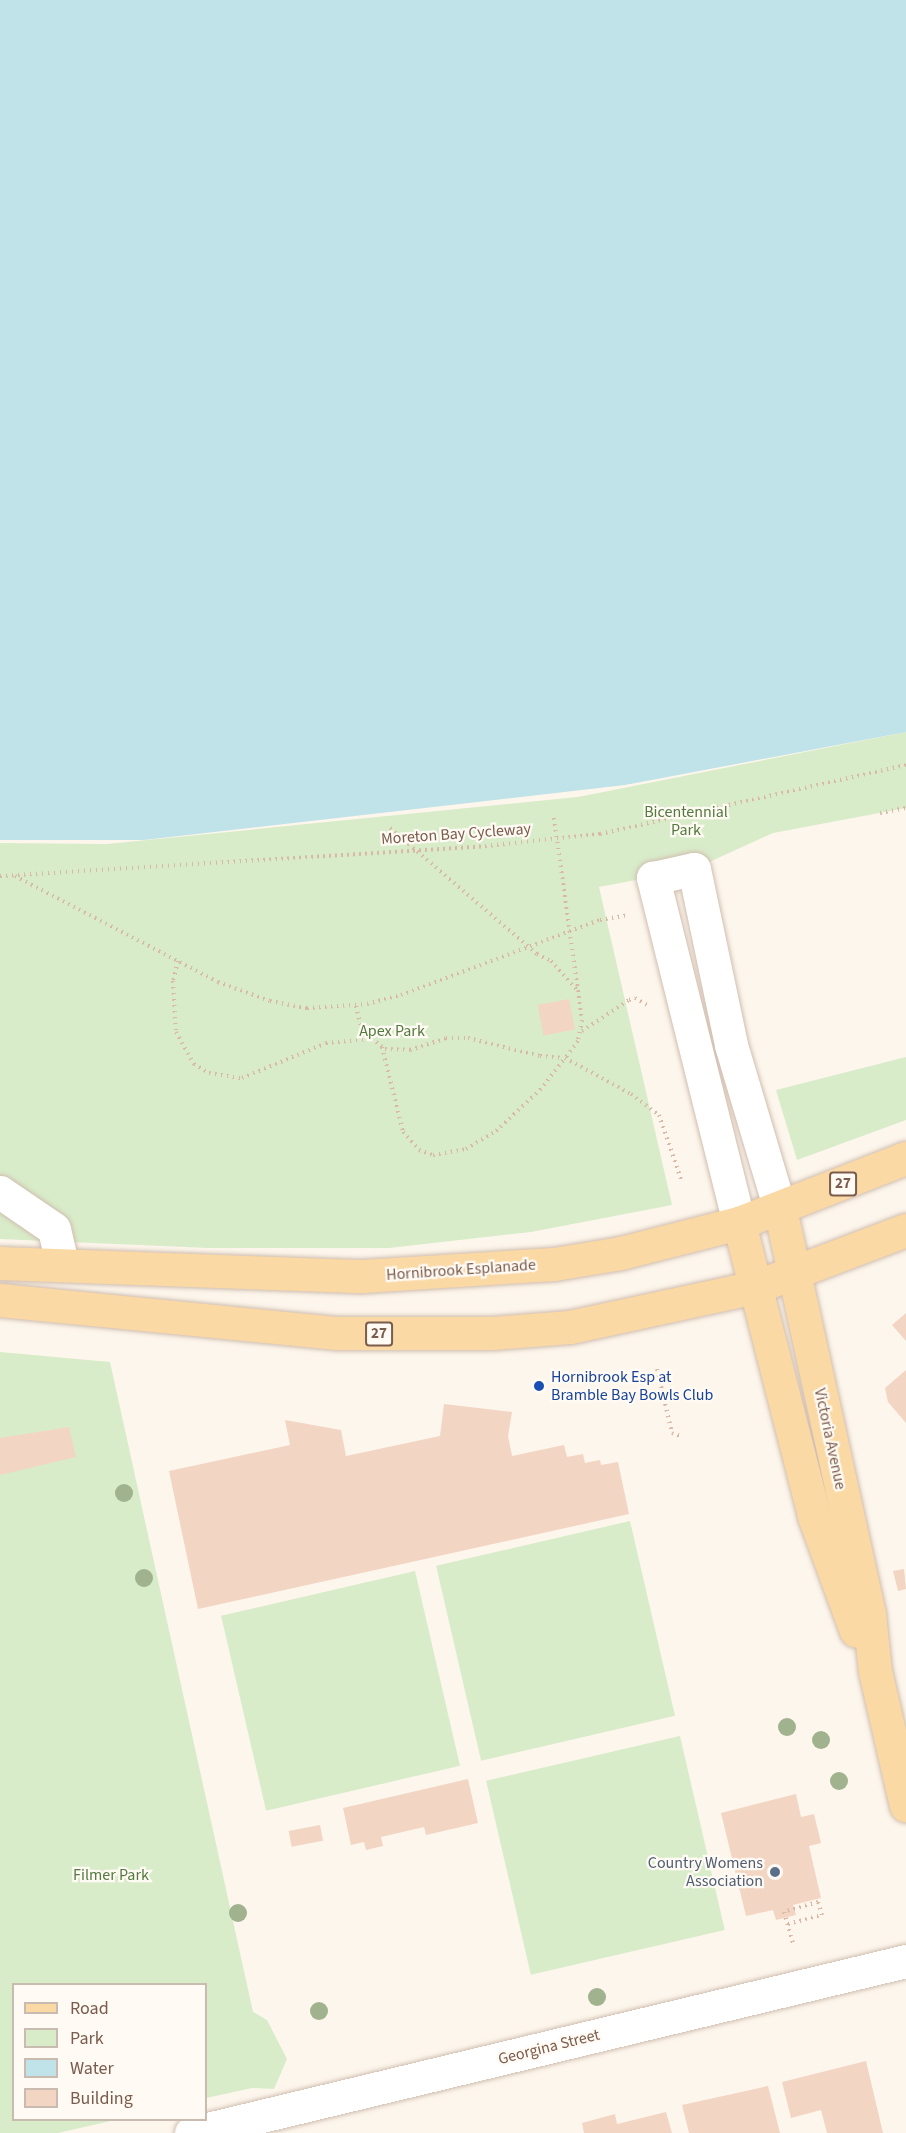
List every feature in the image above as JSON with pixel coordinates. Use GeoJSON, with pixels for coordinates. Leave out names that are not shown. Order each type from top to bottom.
{"type":"FeatureCollection","features":[{"type":"Feature","properties":{"kind":"main road","name":"Hornibrook Esplanade"},"geometry":{"type":"LineString","coordinates":[[0,1263],[62,1263],[293,1275],[438,1274],[554,1264],[621,1252],[739,1223],[780,1209],[906,1158]]}},
{"type":"Feature","properties":{"kind":"main road","name":"Victoria Avenue"},"geometry":{"type":"LineString","coordinates":[[780,1209],[869,1614],[875,1671],[906,1805]]}},
{"type":"Feature","properties":{"kind":"main road","name":"Victoria Avenue"},"geometry":{"type":"LineString","coordinates":[[739,1223],[814,1516],[849,1618],[875,1671]]}},
{"type":"Feature","properties":{"kind":"main road","name":"27"},"geometry":{"type":"LineString","coordinates":[[0,1300],[237,1324],[412,1336],[570,1327],[755,1287],[796,1274],[906,1230]]}},
{"type":"Feature","properties":{"kind":"street"},"geometry":{"type":"LineString","coordinates":[[739,1223],[653,878],[694,869],[730,1045],[780,1209]]}},
{"type":"Feature","properties":{"kind":"street"},"geometry":{"type":"LineString","coordinates":[[0,1192],[36,1213],[54,1229],[62,1263]]}},
{"type":"Feature","properties":{"kind":"street","name":"Georgina Street"},"geometry":{"type":"LineString","coordinates":[[191,2133],[906,1961]]}},
{"type":"Feature","properties":{"kind":"path","name":"Moreton Bay Cycleway"},"geometry":{"type":"LineString","coordinates":[[0,876],[416,850],[600,834],[906,765]]}},
{"type":"Feature","properties":{"kind":"path"},"geometry":{"type":"LineString","coordinates":[[880,813],[906,808]]}},
{"type":"Feature","properties":{"kind":"path"},"geometry":{"type":"LineString","coordinates":[[554,818],[579,992],[581,1031]]}},
{"type":"Feature","properties":{"kind":"path"},"geometry":{"type":"LineString","coordinates":[[390,828],[531,949],[551,961],[579,992]]}},
{"type":"Feature","properties":{"kind":"path"},"geometry":{"type":"LineString","coordinates":[[14,876],[218,982],[270,1001],[307,1008],[356,1006],[401,995],[531,949],[600,920],[661,909]]}},
{"type":"Feature","properties":{"kind":"path"},"geometry":{"type":"LineString","coordinates":[[178,961],[173,981],[176,1032],[194,1064],[209,1073],[242,1078],[327,1043],[368,1039],[381,1047],[410,1050],[446,1038],[468,1038],[540,1056],[565,1058],[632,1094],[659,1115],[681,1179]]}},
{"type":"Feature","properties":{"kind":"path"},"geometry":{"type":"LineString","coordinates":[[381,1047],[403,1132],[419,1150],[433,1155],[466,1149],[496,1131],[540,1090],[565,1058],[581,1031],[615,1006],[635,998]]}},
{"type":"Feature","properties":{"kind":"path"},"geometry":{"type":"LineString","coordinates":[[356,1006],[368,1039]]}},
{"type":"Feature","properties":{"kind":"path"},"geometry":{"type":"LineString","coordinates":[[657,1369],[672,1433],[680,1436]]}},
{"type":"Feature","properties":{"kind":"path"},"geometry":{"type":"LineString","coordinates":[[788,1924],[822,1915],[818,1902],[784,1912],[793,1944]]}},
{"type":"Feature","properties":{"kind":"green space","name":"Apex Park"},"geometry":{"type":"Polygon","coordinates":[[[906,732],[906,808],[773,833],[694,869],[599,887],[672,1205],[531,1232],[389,1248],[208,1248],[0,1239],[0,843],[107,844],[578,797],[906,732]]]}},
{"type":"Feature","properties":{"kind":"green space"},"geometry":{"type":"Polygon","coordinates":[[[906,1057],[906,1120],[797,1160],[776,1090],[906,1057]]]}},
{"type":"Feature","properties":{"kind":"green space","name":"Filmer Park"},"geometry":{"type":"Polygon","coordinates":[[[0,1352],[110,1362],[253,2012],[267,2020],[287,2059],[274,2089],[252,2088],[207,2098],[207,1983],[12,1983],[12,2121],[111,2121],[58,2133],[0,2133],[0,1352]]]}},
{"type":"Feature","properties":{"kind":"green space"},"geometry":{"type":"Polygon","coordinates":[[[630,1521],[675,1716],[481,1761],[436,1566],[630,1521]]]}},
{"type":"Feature","properties":{"kind":"green space"},"geometry":{"type":"Polygon","coordinates":[[[415,1571],[460,1766],[266,1811],[221,1616],[415,1571]]]}},
{"type":"Feature","properties":{"kind":"green space"},"geometry":{"type":"Polygon","coordinates":[[[680,1736],[725,1930],[531,1975],[486,1781],[680,1736]]]}},
{"type":"Feature","properties":{"kind":"water"},"geometry":{"type":"Polygon","coordinates":[[[0,0],[906,0],[906,732],[625,785],[144,840],[0,840],[0,0]]]}},
{"type":"Feature","properties":{"kind":"building"},"geometry":{"type":"Polygon","coordinates":[[[569,999],[575,1029],[544,1036],[538,1005],[569,999]]]}},
{"type":"Feature","properties":{"kind":"building"},"geometry":{"type":"Polygon","coordinates":[[[906,1313],[906,1341],[892,1325],[906,1313]]]}},
{"type":"Feature","properties":{"kind":"building"},"geometry":{"type":"Polygon","coordinates":[[[906,1370],[906,1423],[888,1402],[885,1388],[906,1370]]]}},
{"type":"Feature","properties":{"kind":"building"},"geometry":{"type":"Polygon","coordinates":[[[444,1404],[512,1412],[508,1436],[512,1456],[564,1445],[567,1457],[583,1454],[585,1463],[600,1460],[601,1465],[618,1462],[629,1514],[198,1609],[169,1471],[290,1445],[285,1420],[341,1430],[346,1456],[440,1436],[444,1404]]]}},
{"type":"Feature","properties":{"kind":"building"},"geometry":{"type":"Polygon","coordinates":[[[69,1427],[76,1457],[0,1475],[0,1438],[69,1427]]]}},
{"type":"Feature","properties":{"kind":"building"},"geometry":{"type":"Polygon","coordinates":[[[904,1569],[906,1589],[898,1591],[893,1571],[904,1569]]]}},
{"type":"Feature","properties":{"kind":"building"},"geometry":{"type":"Polygon","coordinates":[[[468,1779],[478,1823],[426,1835],[424,1827],[381,1837],[383,1846],[366,1850],[364,1842],[351,1845],[343,1808],[468,1779]]]}},
{"type":"Feature","properties":{"kind":"building","name":"Country Womens Association"},"geometry":{"type":"Polygon","coordinates":[[[796,1794],[801,1817],[814,1814],[821,1843],[809,1846],[821,1898],[793,1905],[796,1915],[776,1920],[773,1910],[746,1916],[721,1813],[796,1794]]]}},
{"type":"Feature","properties":{"kind":"building"},"geometry":{"type":"Polygon","coordinates":[[[320,1825],[323,1841],[292,1847],[289,1831],[320,1825]]]}},
{"type":"Feature","properties":{"kind":"building"},"geometry":{"type":"Polygon","coordinates":[[[866,2061],[883,2133],[827,2133],[821,2110],[791,2118],[782,2082],[866,2061]]]}},
{"type":"Feature","properties":{"kind":"building"},"geometry":{"type":"Polygon","coordinates":[[[768,2086],[780,2133],[689,2133],[682,2105],[768,2086]]]}},
{"type":"Feature","properties":{"kind":"building"},"geometry":{"type":"Polygon","coordinates":[[[666,2112],[672,2133],[584,2133],[582,2123],[615,2114],[617,2124],[666,2112]]]}},
{"type":"Feature","properties":{"kind":"place","name":"Hornibrook Esp at Bramble Bay Bowls Club"},"geometry":{"type":"Point","coordinates":[539,1386]}},
{"type":"Feature","properties":{"kind":"place","name":"Country Womens Association"},"geometry":{"type":"Point","coordinates":[775,1872]}},
{"type":"Feature","properties":{"kind":"park label","name":"Bicentennial Park"},"geometry":{"type":"Point","coordinates":[686,821]}}]}
